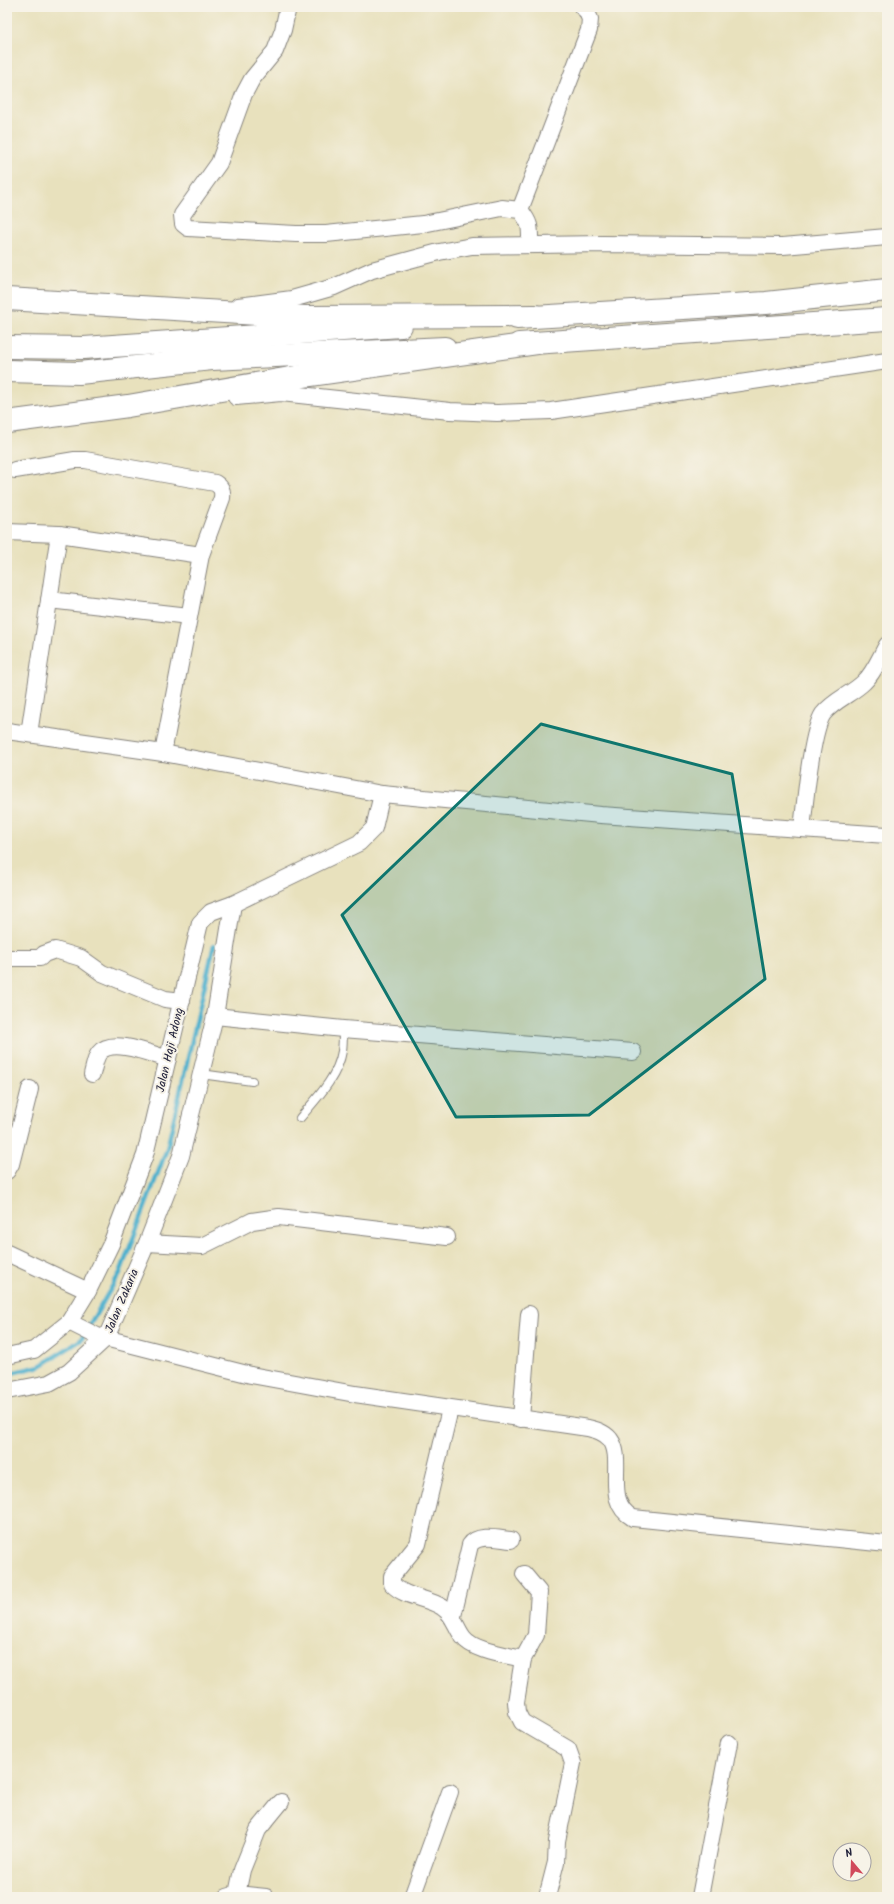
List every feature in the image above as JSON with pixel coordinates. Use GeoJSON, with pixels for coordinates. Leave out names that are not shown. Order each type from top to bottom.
{"type":"FeatureCollection","features":[{"type":"Feature","properties":{"kind":"main road"},"geometry":{"type":"LineString","coordinates":[[7,347],[84,348],[535,316],[766,304],[887,290]]}},
{"type":"Feature","properties":{"kind":"main road"},"geometry":{"type":"LineString","coordinates":[[7,300],[306,317],[535,316]]}},
{"type":"Feature","properties":{"kind":"main road"},"geometry":{"type":"LineString","coordinates":[[7,371],[79,373],[212,359],[537,343],[887,319]]}},
{"type":"Feature","properties":{"kind":"main road"},"geometry":{"type":"LineString","coordinates":[[7,422],[128,406],[296,377],[537,343]]}},
{"type":"Feature","properties":{"kind":"street"},"geometry":{"type":"LineString","coordinates":[[288,7],[283,30],[275,51],[252,79],[244,94],[219,163],[182,216],[183,224],[188,228],[296,234],[326,234],[423,224],[502,208],[520,210],[530,223],[530,244]]}},
{"type":"Feature","properties":{"kind":"street"},"geometry":{"type":"LineString","coordinates":[[520,210],[589,30],[590,19],[586,10],[582,7]]}},
{"type":"Feature","properties":{"kind":"street"},"geometry":{"type":"LineString","coordinates":[[203,311],[292,299],[334,287],[372,270],[439,252],[472,246],[530,244],[783,246],[887,237]]}},
{"type":"Feature","properties":{"kind":"street"},"geometry":{"type":"LineString","coordinates":[[128,406],[281,393],[450,411],[497,413],[551,411],[887,361]]}},
{"type":"Feature","properties":{"kind":"street"},"geometry":{"type":"LineString","coordinates":[[15,470],[75,460],[85,460],[215,482],[220,486],[222,498],[201,555],[163,754]]}},
{"type":"Feature","properties":{"kind":"street"},"geometry":{"type":"LineString","coordinates":[[7,532],[59,534],[201,555]]}},
{"type":"Feature","properties":{"kind":"street"},"geometry":{"type":"LineString","coordinates":[[30,734],[59,534]]}},
{"type":"Feature","properties":{"kind":"street"},"geometry":{"type":"LineString","coordinates":[[49,600],[189,616]]}},
{"type":"Feature","properties":{"kind":"street"},"geometry":{"type":"LineString","coordinates":[[802,829],[810,764],[818,726],[823,715],[830,707],[865,682],[887,645]]}},
{"type":"Feature","properties":{"kind":"street"},"geometry":{"type":"LineString","coordinates":[[7,731],[163,754],[382,794],[594,814],[887,835]]}},
{"type":"Feature","properties":{"kind":"street","name":"Jalan Haji Adong"},"geometry":{"type":"LineString","coordinates":[[7,1356],[34,1350],[73,1324],[111,1244],[145,1154],[200,923],[211,912],[233,904],[359,843],[374,828],[382,794]]}},
{"type":"Feature","properties":{"kind":"street","name":"Jalan Zakaria"},"geometry":{"type":"LineString","coordinates":[[7,1391],[49,1383],[69,1372],[101,1337],[147,1243],[181,1156],[215,1016],[233,904]]}},
{"type":"Feature","properties":{"kind":"street"},"geometry":{"type":"LineString","coordinates":[[7,958],[40,958],[44,954],[55,950],[81,958],[102,972],[165,999],[182,1001]]}},
{"type":"Feature","properties":{"kind":"street"},"geometry":{"type":"LineString","coordinates":[[215,1016],[343,1029],[633,1052]]}},
{"type":"Feature","properties":{"kind":"street"},"geometry":{"type":"LineString","coordinates":[[92,1074],[99,1054],[106,1047],[120,1046],[168,1059]]}},
{"type":"Feature","properties":{"kind":"street"},"geometry":{"type":"LineString","coordinates":[[7,1171],[11,1164],[30,1090]]}},
{"type":"Feature","properties":{"kind":"street"},"geometry":{"type":"LineString","coordinates":[[147,1243],[202,1246],[252,1221],[279,1217],[447,1237]]}},
{"type":"Feature","properties":{"kind":"street"},"geometry":{"type":"LineString","coordinates":[[7,1254],[88,1291]]}},
{"type":"Feature","properties":{"kind":"street"},"geometry":{"type":"LineString","coordinates":[[521,1420],[529,1314]]}},
{"type":"Feature","properties":{"kind":"street"},"geometry":{"type":"LineString","coordinates":[[73,1324],[101,1337],[250,1375],[450,1409],[521,1420],[588,1428],[602,1432],[610,1439],[614,1448],[619,1504],[623,1513],[632,1518],[887,1544]]}},
{"type":"Feature","properties":{"kind":"street"},"geometry":{"type":"LineString","coordinates":[[450,1409],[418,1544],[392,1576],[392,1584],[398,1591],[442,1606],[453,1616],[462,1637],[471,1645],[523,1659]]}},
{"type":"Feature","properties":{"kind":"street"},"geometry":{"type":"LineString","coordinates":[[453,1616],[470,1545],[480,1538],[512,1540]]}},
{"type":"Feature","properties":{"kind":"street"},"geometry":{"type":"LineString","coordinates":[[524,1574],[539,1592],[536,1635],[523,1659],[516,1702],[517,1712],[522,1722],[568,1749],[573,1763],[557,1841],[556,1862],[547,1897]]}},
{"type":"Feature","properties":{"kind":"street"},"geometry":{"type":"LineString","coordinates":[[700,1897],[729,1743]]}},
{"type":"Feature","properties":{"kind":"street"},"geometry":{"type":"LineString","coordinates":[[412,1897],[450,1792]]}},
{"type":"Feature","properties":{"kind":"street"},"geometry":{"type":"LineString","coordinates":[[266,1897],[232,1896],[258,1830],[281,1802]]}},
{"type":"Feature","properties":{"kind":"lane"},"geometry":{"type":"LineString","coordinates":[[300,1118],[321,1094],[336,1070],[342,1051],[343,1029]]}},
{"type":"Feature","properties":{"kind":"lane"},"geometry":{"type":"LineString","coordinates":[[201,1074],[252,1081]]}},
{"type":"Feature","properties":{"kind":"highlighted area"},"geometry":{"type":"Polygon","coordinates":[[[541,724],[732,774],[765,979],[589,1115],[456,1117],[342,915],[541,724]]]}},
{"type":"Feature","properties":{"kind":"waterway"},"geometry":{"type":"LineString","coordinates":[[7,1374],[40,1366],[81,1340],[120,1273],[167,1149],[214,945]]}}]}
